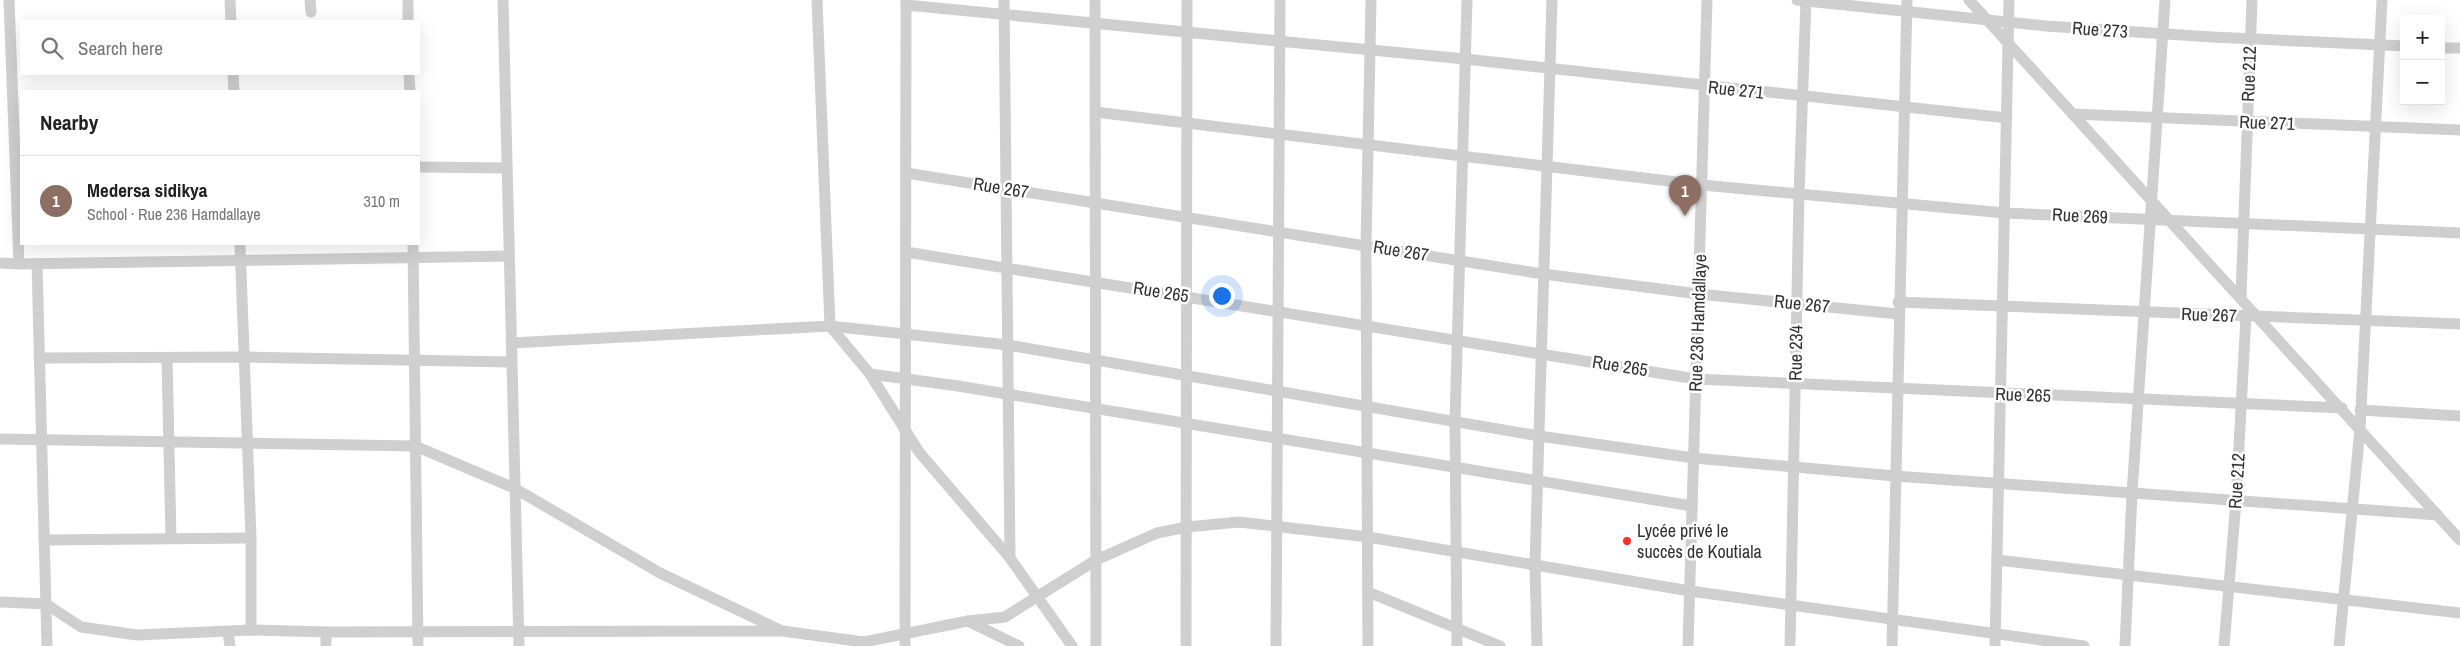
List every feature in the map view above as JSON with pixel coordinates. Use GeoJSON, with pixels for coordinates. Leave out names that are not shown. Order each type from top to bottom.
{"type":"FeatureCollection","features":[{"type":"Feature","properties":{"kind":"street"},"geometry":{"type":"LineString","coordinates":[[9,0],[18,264]]}},
{"type":"Feature","properties":{"kind":"street"},"geometry":{"type":"LineString","coordinates":[[230,0],[231,20]]}},
{"type":"Feature","properties":{"kind":"street"},"geometry":{"type":"LineString","coordinates":[[310,0],[311,12]]}},
{"type":"Feature","properties":{"kind":"street"},"geometry":{"type":"LineString","coordinates":[[408,0],[408,20]]}},
{"type":"Feature","properties":{"kind":"street"},"geometry":{"type":"LineString","coordinates":[[503,0],[519,646]]}},
{"type":"Feature","properties":{"kind":"street"},"geometry":{"type":"LineString","coordinates":[[816,0],[830,326],[870,374],[919,452],[1010,558],[1072,646]]}},
{"type":"Feature","properties":{"kind":"street"},"geometry":{"type":"LineString","coordinates":[[1004,0],[1010,558]]}},
{"type":"Feature","properties":{"kind":"street"},"geometry":{"type":"LineString","coordinates":[[1095,0],[1096,646]]}},
{"type":"Feature","properties":{"kind":"street"},"geometry":{"type":"LineString","coordinates":[[1186,646],[1187,0]]}},
{"type":"Feature","properties":{"kind":"street"},"geometry":{"type":"LineString","coordinates":[[1276,646],[1280,0]]}},
{"type":"Feature","properties":{"kind":"street"},"geometry":{"type":"LineString","coordinates":[[1368,646],[1366,145],[1370,0]]}},
{"type":"Feature","properties":{"kind":"street"},"geometry":{"type":"LineString","coordinates":[[1457,646],[1455,421],[1467,0]]}},
{"type":"Feature","properties":{"kind":"street"},"geometry":{"type":"LineString","coordinates":[[1537,646],[1535,566],[1552,0]]}},
{"type":"Feature","properties":{"kind":"street","name":"Rue 236 Hamdallaye"},"geometry":{"type":"LineString","coordinates":[[1688,646],[1707,0]]}},
{"type":"Feature","properties":{"kind":"street","name":"Rue 273"},"geometry":{"type":"LineString","coordinates":[[1803,0],[1906,6],[1987,20],[2162,34],[2400,46]]}},
{"type":"Feature","properties":{"kind":"street","name":"Rue 234"},"geometry":{"type":"LineString","coordinates":[[1790,646],[1799,194],[1803,97],[1803,0]]}},
{"type":"Feature","properties":{"kind":"street"},"geometry":{"type":"LineString","coordinates":[[1969,0],[2460,540]]}},
{"type":"Feature","properties":{"kind":"street"},"geometry":{"type":"LineString","coordinates":[[1995,640],[2009,0]]}},
{"type":"Feature","properties":{"kind":"street"},"geometry":{"type":"LineString","coordinates":[[2125,646],[2132,494],[2164,0]]}},
{"type":"Feature","properties":{"kind":"street","name":"Rue 212"},"geometry":{"type":"LineString","coordinates":[[2241,297],[2252,0]]}},
{"type":"Feature","properties":{"kind":"street"},"geometry":{"type":"LineString","coordinates":[[2339,646],[2360,429],[2364,321],[2382,0]]}},
{"type":"Feature","properties":{"kind":"street"},"geometry":{"type":"LineString","coordinates":[[906,3],[906,646]]}},
{"type":"Feature","properties":{"kind":"street","name":"Rue 271"},"geometry":{"type":"LineString","coordinates":[[906,3],[1004,16],[1465,59],[1705,87],[2007,118]]}},
{"type":"Feature","properties":{"kind":"street"},"geometry":{"type":"LineString","coordinates":[[1892,646],[1898,302],[1906,6]]}},
{"type":"Feature","properties":{"kind":"street"},"geometry":{"type":"LineString","coordinates":[[2445,48],[2460,48]]}},
{"type":"Feature","properties":{"kind":"street"},"geometry":{"type":"LineString","coordinates":[[233,75],[234,90]]}},
{"type":"Feature","properties":{"kind":"street"},"geometry":{"type":"LineString","coordinates":[[409,75],[410,90]]}},
{"type":"Feature","properties":{"kind":"street","name":"Rue 269"},"geometry":{"type":"LineString","coordinates":[[1095,112],[1702,185],[1799,194],[2004,212],[2460,233]]}},
{"type":"Feature","properties":{"kind":"street","name":"Rue 271"},"geometry":{"type":"LineString","coordinates":[[2073,114],[2157,119],[2460,130]]}},
{"type":"Feature","properties":{"kind":"street"},"geometry":{"type":"LineString","coordinates":[[420,167],[506,168]]}},
{"type":"Feature","properties":{"kind":"street","name":"Rue 267"},"geometry":{"type":"LineString","coordinates":[[906,173],[1544,274],[1699,294],[1898,314]]}},
{"type":"Feature","properties":{"kind":"street"},"geometry":{"type":"LineString","coordinates":[[240,245],[251,538],[251,630]]}},
{"type":"Feature","properties":{"kind":"street"},"geometry":{"type":"LineString","coordinates":[[413,245],[416,360],[415,446],[418,646]]}},
{"type":"Feature","properties":{"kind":"street","name":"Rue 265"},"geometry":{"type":"LineString","coordinates":[[906,252],[1696,379],[1795,385],[2342,408]]}},
{"type":"Feature","properties":{"kind":"street"},"geometry":{"type":"LineString","coordinates":[[0,264],[240,262],[509,256]]}},
{"type":"Feature","properties":{"kind":"street"},"geometry":{"type":"LineString","coordinates":[[37,264],[47,646]]}},
{"type":"Feature","properties":{"kind":"street","name":"Rue 267"},"geometry":{"type":"LineString","coordinates":[[1898,302],[2460,324]]}},
{"type":"Feature","properties":{"kind":"street","name":"Rue 212"},"geometry":{"type":"LineString","coordinates":[[2224,646],[2236,501],[2246,316]]}},
{"type":"Feature","properties":{"kind":"street"},"geometry":{"type":"LineString","coordinates":[[511,343],[830,326],[1008,345],[1539,436],[1694,458],[1793,468],[1998,484],[2438,515]]}},
{"type":"Feature","properties":{"kind":"street"},"geometry":{"type":"LineString","coordinates":[[39,358],[244,358],[511,362]]}},
{"type":"Feature","properties":{"kind":"street"},"geometry":{"type":"LineString","coordinates":[[167,358],[171,538]]}},
{"type":"Feature","properties":{"kind":"street"},"geometry":{"type":"LineString","coordinates":[[870,374],[1008,394],[1692,506]]}},
{"type":"Feature","properties":{"kind":"street"},"geometry":{"type":"LineString","coordinates":[[2360,410],[2460,416]]}},
{"type":"Feature","properties":{"kind":"street"},"geometry":{"type":"LineString","coordinates":[[0,439],[415,446],[514,488],[660,573],[782,631]]}},
{"type":"Feature","properties":{"kind":"street"},"geometry":{"type":"LineString","coordinates":[[0,602],[46,604],[81,628],[137,640],[251,630],[326,632],[782,631],[864,642],[968,621],[1005,617],[1096,560],[1157,533],[1187,527],[1239,522],[1368,538],[1690,592],[1892,618],[1995,640],[2084,646]]}},
{"type":"Feature","properties":{"kind":"street"},"geometry":{"type":"LineString","coordinates":[[44,540],[251,538]]}},
{"type":"Feature","properties":{"kind":"street"},"geometry":{"type":"LineString","coordinates":[[1997,560],[2460,613]]}},
{"type":"Feature","properties":{"kind":"street"},"geometry":{"type":"LineString","coordinates":[[1368,592],[1500,646]]}},
{"type":"Feature","properties":{"kind":"street"},"geometry":{"type":"LineString","coordinates":[[968,621],[1001,642],[1019,646]]}},
{"type":"Feature","properties":{"kind":"street"},"geometry":{"type":"LineString","coordinates":[[228,632],[230,646]]}},
{"type":"Feature","properties":{"kind":"street"},"geometry":{"type":"LineString","coordinates":[[326,632],[326,646]]}},
{"type":"Feature","properties":{"kind":"place","name":"Medersa sidikya"},"geometry":{"type":"Point","coordinates":[1685,216]}},
{"type":"Feature","properties":{"kind":"place","name":"Lycée privé le succès de Koutiala"},"geometry":{"type":"Point","coordinates":[1627,541]}}]}
